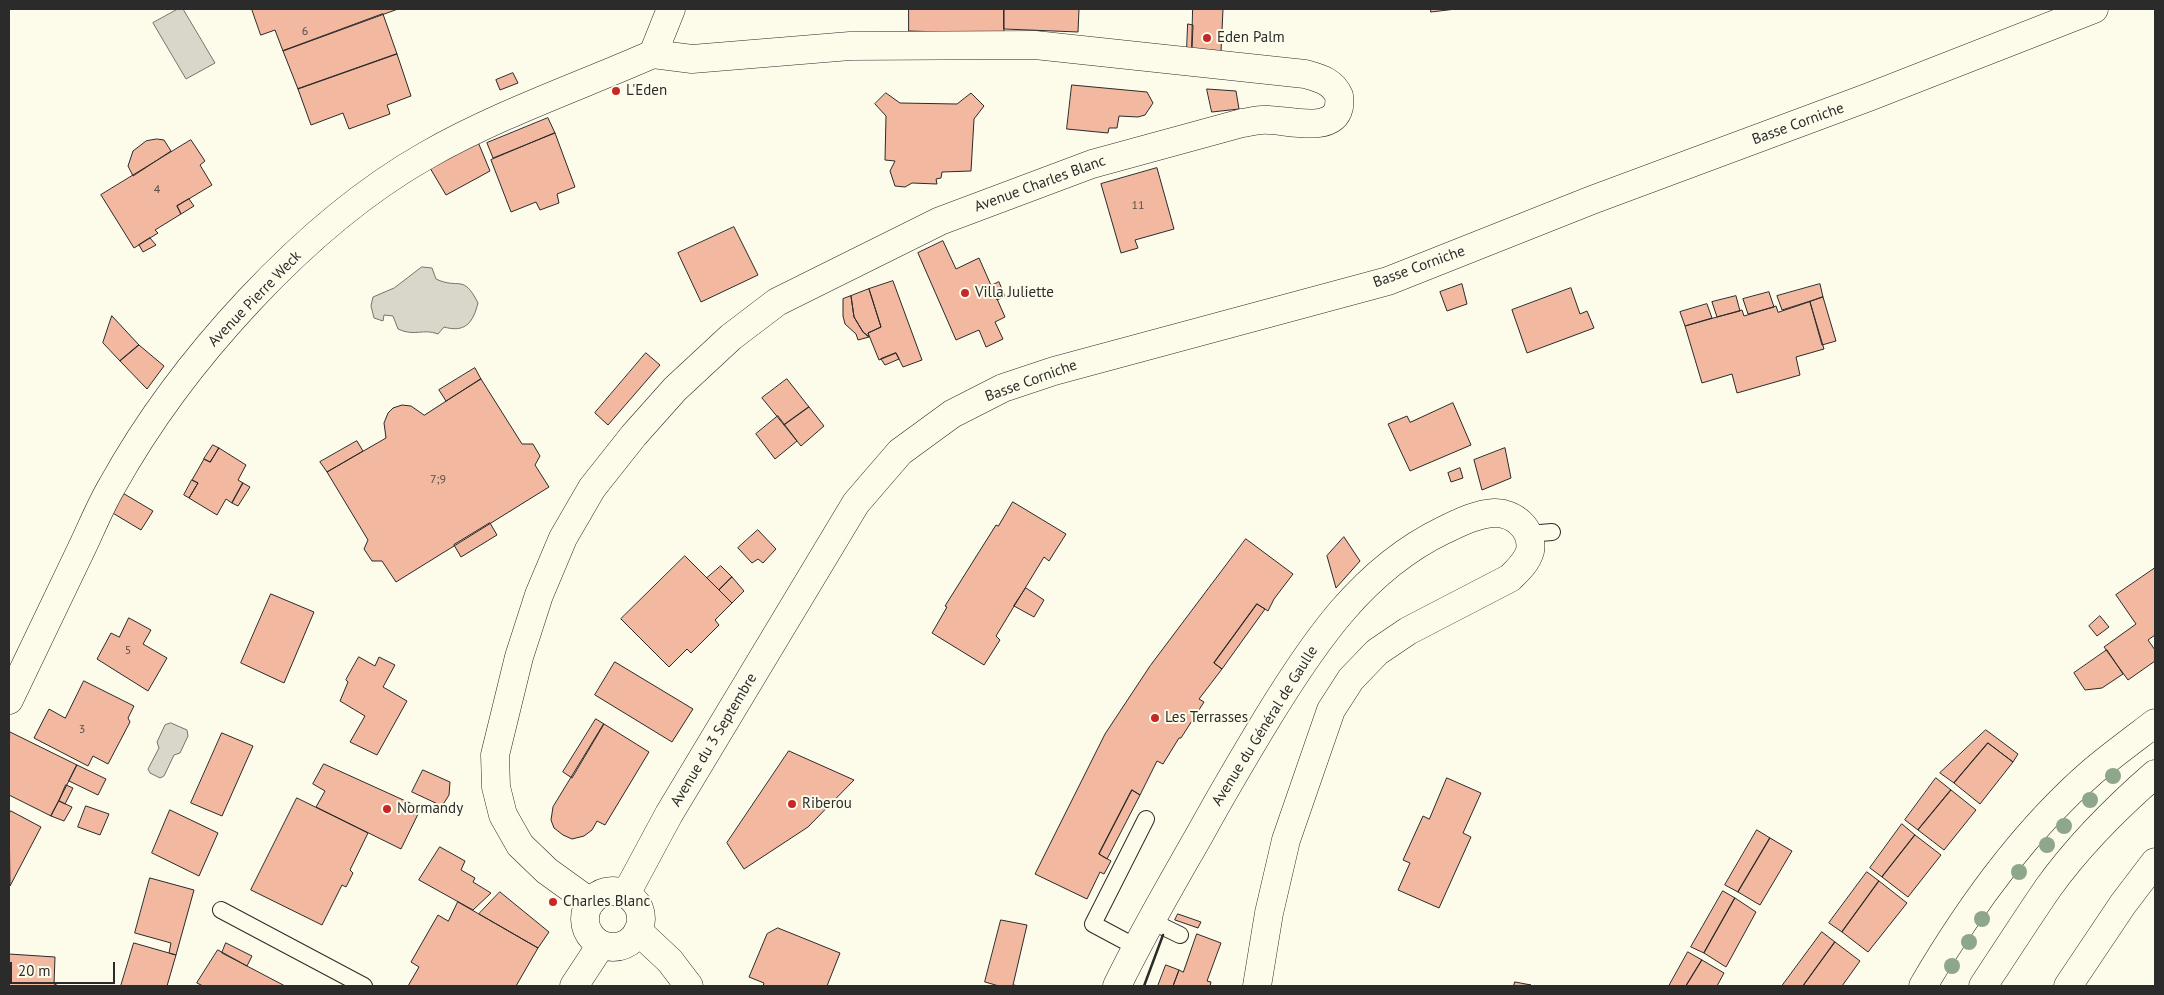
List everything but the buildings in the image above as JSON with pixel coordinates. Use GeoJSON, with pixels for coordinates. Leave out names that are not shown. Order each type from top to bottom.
{"type":"FeatureCollection","features":[{"type":"Feature","properties":{"kind":"street"},"geometry":{"type":"LineString","coordinates":[[654,54],[671,9]]}},
{"type":"Feature","properties":{"kind":"street","name":"Basse Corniche"},"geometry":{"type":"LineString","coordinates":[[804,588],[856,503],[900,452],[952,414],[1003,388],[1054,370],[1388,281],[1592,200],[1878,94],[2094,9]]}},
{"type":"Feature","properties":{"kind":"street","name":"Avenue Charles Blanc"},"geometry":{"type":"LineString","coordinates":[[590,902],[547,871],[520,845],[503,815],[496,787],[496,755],[518,657],[539,595],[563,538],[592,488],[674,389],[731,337],[777,302],[940,221],[1092,164],[1242,123],[1267,120],[1316,124],[1330,120],[1338,111],[1340,99],[1335,88],[1322,79],[1305,74],[1035,45],[850,46],[692,59],[654,54]]}},
{"type":"Feature","properties":{"kind":"street","name":"Avenue Pierre Weck"},"geometry":{"type":"LineString","coordinates":[[9,700],[112,486],[168,398],[218,335],[271,278],[324,229],[382,184],[426,156],[476,129],[654,54]]}},
{"type":"Feature","properties":{"kind":"street","name":"Avenue du Général de Gaulle"},"geometry":{"type":"LineString","coordinates":[[1117,986],[1149,920],[1299,666],[1337,615],[1365,584],[1398,557],[1431,536],[1486,514],[1504,513],[1540,533],[1523,564],[1510,578],[1408,631],[1377,652],[1351,679],[1331,710],[1286,840],[1269,913],[1257,986]]}},
{"type":"Feature","properties":{"kind":"street","name":"Avenue du 3 Septembre"},"geometry":{"type":"LineString","coordinates":[[626,894],[669,814],[804,588]]}},
{"type":"Feature","properties":{"kind":"street"},"geometry":{"type":"LineString","coordinates":[[1923,986],[1976,904],[2027,839],[2091,773],[2155,723]]}},
{"type":"Feature","properties":{"kind":"street"},"geometry":{"type":"LineString","coordinates":[[1983,986],[2049,886],[2090,837],[2129,797],[2155,774]]}},
{"type":"Feature","properties":{"kind":"street"},"geometry":{"type":"LineString","coordinates":[[2068,986],[2123,904],[2155,862]]}},
{"type":"Feature","properties":{"kind":"street"},"geometry":{"type":"LineString","coordinates":[[607,891],[626,894],[634,901],[639,910],[641,921],[638,931],[632,940],[623,946],[612,947],[602,945],[593,939],[586,926],[586,912],[590,902],[597,895],[607,891]]}},
{"type":"Feature","properties":{"kind":"street"},"geometry":{"type":"LineString","coordinates":[[638,931],[670,962],[689,986]]}},
{"type":"Feature","properties":{"kind":"street"},"geometry":{"type":"LineString","coordinates":[[574,986],[602,945]]}},
{"type":"Feature","properties":{"kind":"lane"},"geometry":{"type":"LineString","coordinates":[[1136,947],[1093,924],[1146,819]]}},
{"type":"Feature","properties":{"kind":"lane"},"geometry":{"type":"LineString","coordinates":[[221,910],[364,986]]}},
{"type":"Feature","properties":{"kind":"lane"},"geometry":{"type":"LineString","coordinates":[[1149,920],[1180,935]]}},
{"type":"Feature","properties":{"kind":"shaded area"},"geometry":{"type":"Polygon","coordinates":[[[178,9],[183,9],[215,63],[186,79],[153,23],[178,9]]]}},
{"type":"Feature","properties":{"kind":"shaded area"},"geometry":{"type":"Polygon","coordinates":[[[422,267],[432,268],[436,279],[464,285],[473,294],[478,303],[474,316],[467,325],[457,329],[444,327],[438,334],[433,332],[409,332],[398,329],[393,316],[384,315],[383,321],[374,318],[371,306],[373,297],[394,288],[422,267]]]}},
{"type":"Feature","properties":{"kind":"shaded area"},"geometry":{"type":"Polygon","coordinates":[[[171,723],[187,730],[188,736],[180,753],[174,755],[164,776],[160,778],[150,773],[148,769],[159,748],[157,742],[165,725],[171,723]]]}},
{"type":"Feature","properties":{"kind":"wall"},"geometry":{"type":"LineString","coordinates":[[1144,986],[1163,935]]}},
{"type":"Feature","properties":{"kind":"place","name":"Eden Palm"},"geometry":{"type":"Point","coordinates":[1207,38]}},
{"type":"Feature","properties":{"kind":"place","name":"L'Eden"},"geometry":{"type":"Point","coordinates":[616,91]}},
{"type":"Feature","properties":{"kind":"place","name":"Villa Juliette"},"geometry":{"type":"Point","coordinates":[965,293]}},
{"type":"Feature","properties":{"kind":"place","name":"Les Terrasses"},"geometry":{"type":"Point","coordinates":[1155,718]}},
{"type":"Feature","properties":{"kind":"place","name":"Riberou"},"geometry":{"type":"Point","coordinates":[792,804]}},
{"type":"Feature","properties":{"kind":"place","name":"Normandy"},"geometry":{"type":"Point","coordinates":[387,809]}},
{"type":"Feature","properties":{"kind":"place","name":"Charles Blanc"},"geometry":{"type":"Point","coordinates":[553,902]}}]}
